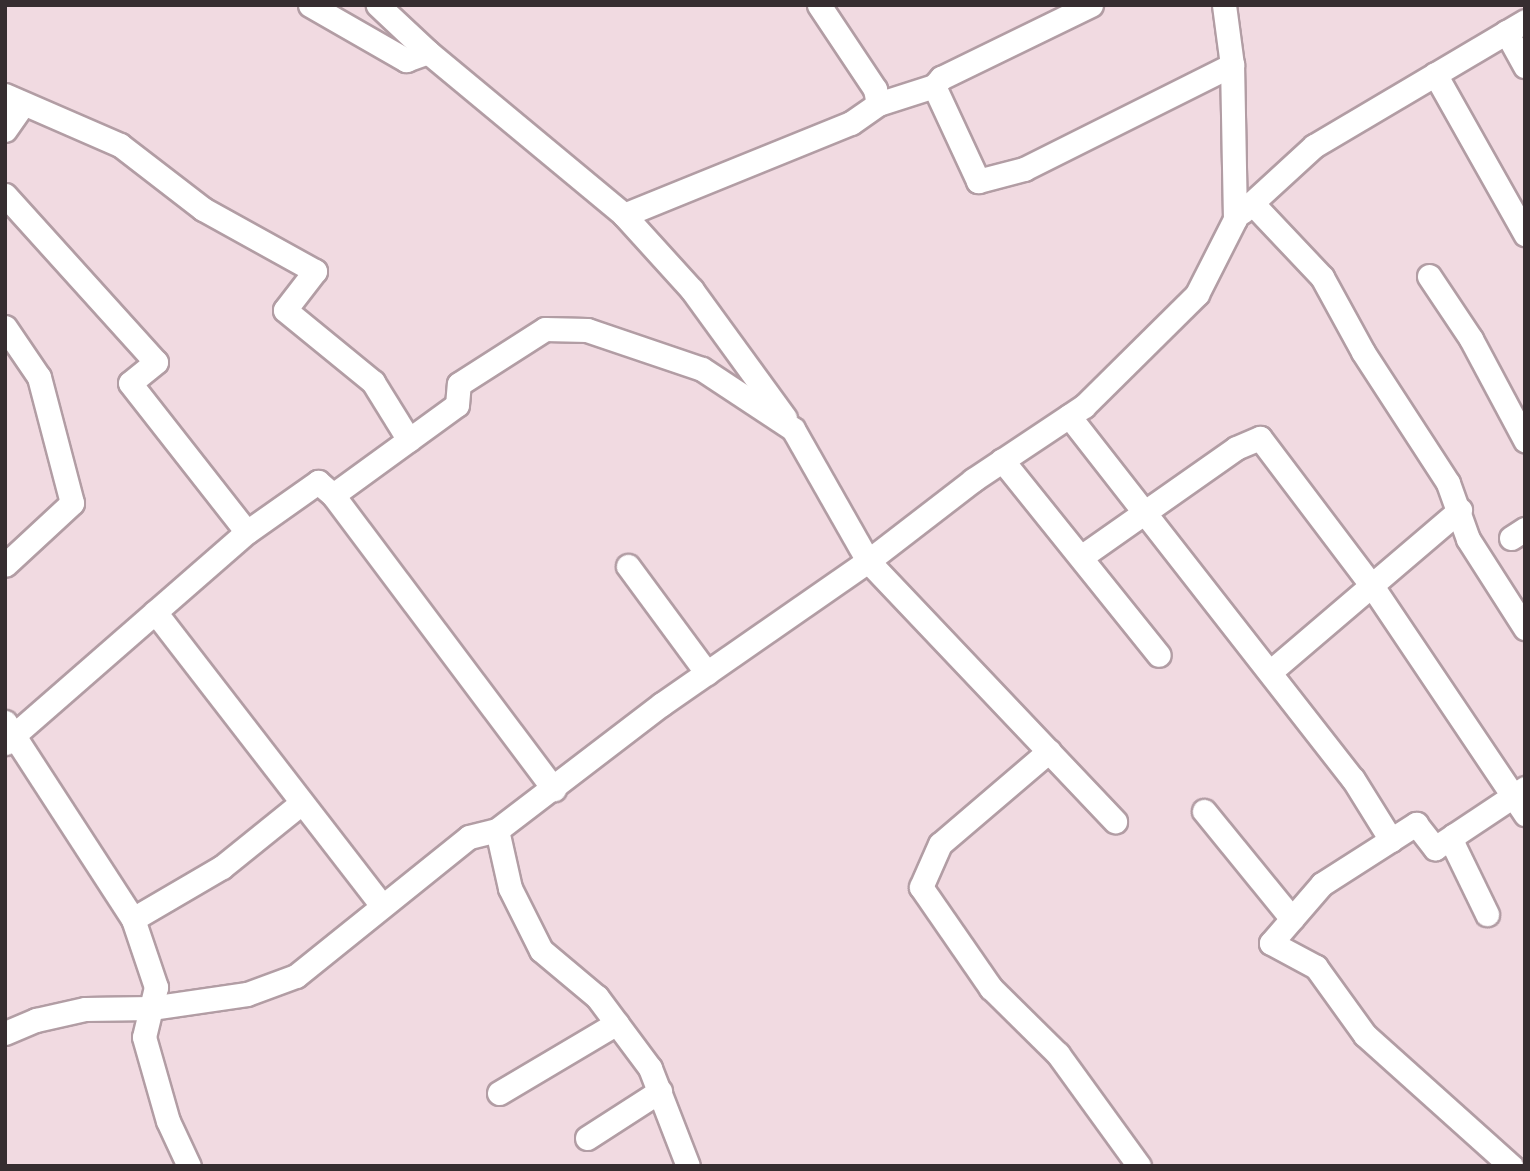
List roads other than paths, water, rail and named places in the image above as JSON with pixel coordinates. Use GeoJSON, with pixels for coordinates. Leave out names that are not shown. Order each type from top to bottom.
{"type":"FeatureCollection","features":[{"type":"Feature","properties":{"kind":"street"},"geometry":{"type":"LineString","coordinates":[[310,5],[406,60],[428,52]]}},
{"type":"Feature","properties":{"kind":"street"},"geometry":{"type":"LineString","coordinates":[[378,5],[428,52],[624,215],[692,289],[793,429],[868,561],[1115,821]]}},
{"type":"Feature","properties":{"kind":"street"},"geometry":{"type":"LineString","coordinates":[[819,5],[875,89],[878,104]]}},
{"type":"Feature","properties":{"kind":"street"},"geometry":{"type":"LineString","coordinates":[[624,215],[851,123],[878,104],[934,86],[941,78],[1091,5]]}},
{"type":"Feature","properties":{"kind":"street"},"geometry":{"type":"LineString","coordinates":[[1224,5],[1232,65],[1243,211],[1322,277],[1363,352],[1448,483],[1460,510],[1468,539],[1525,628]]}},
{"type":"Feature","properties":{"kind":"street"},"geometry":{"type":"LineString","coordinates":[[5,1034],[36,1020],[85,1009],[151,1007],[247,995],[296,976],[469,836],[497,830],[707,673],[868,561],[1002,460],[1069,416],[1197,294],[1243,211],[1314,146],[1515,27],[1525,66]]}},
{"type":"Feature","properties":{"kind":"street"},"geometry":{"type":"LineString","coordinates":[[934,86],[978,181],[1024,169],[1038,158],[1232,65]]}},
{"type":"Feature","properties":{"kind":"street"},"geometry":{"type":"LineString","coordinates":[[1435,74],[1525,234]]}},
{"type":"Feature","properties":{"kind":"street"},"geometry":{"type":"LineString","coordinates":[[5,130],[14,100],[85,127],[120,145],[203,209],[316,271],[285,310],[373,382],[409,440]]}},
{"type":"Feature","properties":{"kind":"street"},"geometry":{"type":"LineString","coordinates":[[5,195],[156,362],[130,383],[247,532]]}},
{"type":"Feature","properties":{"kind":"street"},"geometry":{"type":"LineString","coordinates":[[1429,276],[1471,339],[1525,440]]}},
{"type":"Feature","properties":{"kind":"street"},"geometry":{"type":"LineString","coordinates":[[5,327],[39,377],[72,503],[8,556]]}},
{"type":"Feature","properties":{"kind":"street"},"geometry":{"type":"LineString","coordinates":[[333,495],[457,405],[459,384],[545,329],[587,330],[702,369],[793,429]]}},
{"type":"Feature","properties":{"kind":"street"},"geometry":{"type":"LineString","coordinates":[[1069,416],[1353,779],[1391,840]]}},
{"type":"Feature","properties":{"kind":"street"},"geometry":{"type":"LineString","coordinates":[[1082,558],[1236,448],[1259,438],[1372,586],[1521,799],[1435,848],[1416,824],[1322,884],[1271,943],[1316,967],[1365,1035],[1511,1166]]}},
{"type":"Feature","properties":{"kind":"street"},"geometry":{"type":"LineString","coordinates":[[1002,460],[1158,656]]}},
{"type":"Feature","properties":{"kind":"street"},"geometry":{"type":"LineString","coordinates":[[189,1166],[168,1121],[144,1037],[156,987],[133,919],[9,733],[247,532],[318,482],[333,495],[554,789]]}},
{"type":"Feature","properties":{"kind":"street"},"geometry":{"type":"LineString","coordinates":[[1270,672],[1460,510]]}},
{"type":"Feature","properties":{"kind":"street"},"geometry":{"type":"LineString","coordinates":[[628,566],[707,673]]}},
{"type":"Feature","properties":{"kind":"street"},"geometry":{"type":"LineString","coordinates":[[155,612],[300,804],[382,904]]}},
{"type":"Feature","properties":{"kind":"street"},"geometry":{"type":"LineString","coordinates":[[1049,751],[940,844],[921,887],[991,988],[1058,1055],[1139,1166]]}},
{"type":"Feature","properties":{"kind":"street"},"geometry":{"type":"LineString","coordinates":[[133,919],[222,867],[300,804]]}},
{"type":"Feature","properties":{"kind":"street"},"geometry":{"type":"LineString","coordinates":[[1204,811],[1292,919]]}},
{"type":"Feature","properties":{"kind":"street"},"geometry":{"type":"LineString","coordinates":[[497,830],[510,888],[541,950],[597,997],[650,1068],[688,1166]]}},
{"type":"Feature","properties":{"kind":"street"},"geometry":{"type":"LineString","coordinates":[[1454,835],[1453,844],[1487,914]]}},
{"type":"Feature","properties":{"kind":"street"},"geometry":{"type":"LineString","coordinates":[[499,1093],[617,1023]]}},
{"type":"Feature","properties":{"kind":"street"},"geometry":{"type":"LineString","coordinates":[[587,1138],[660,1091]]}}]}
